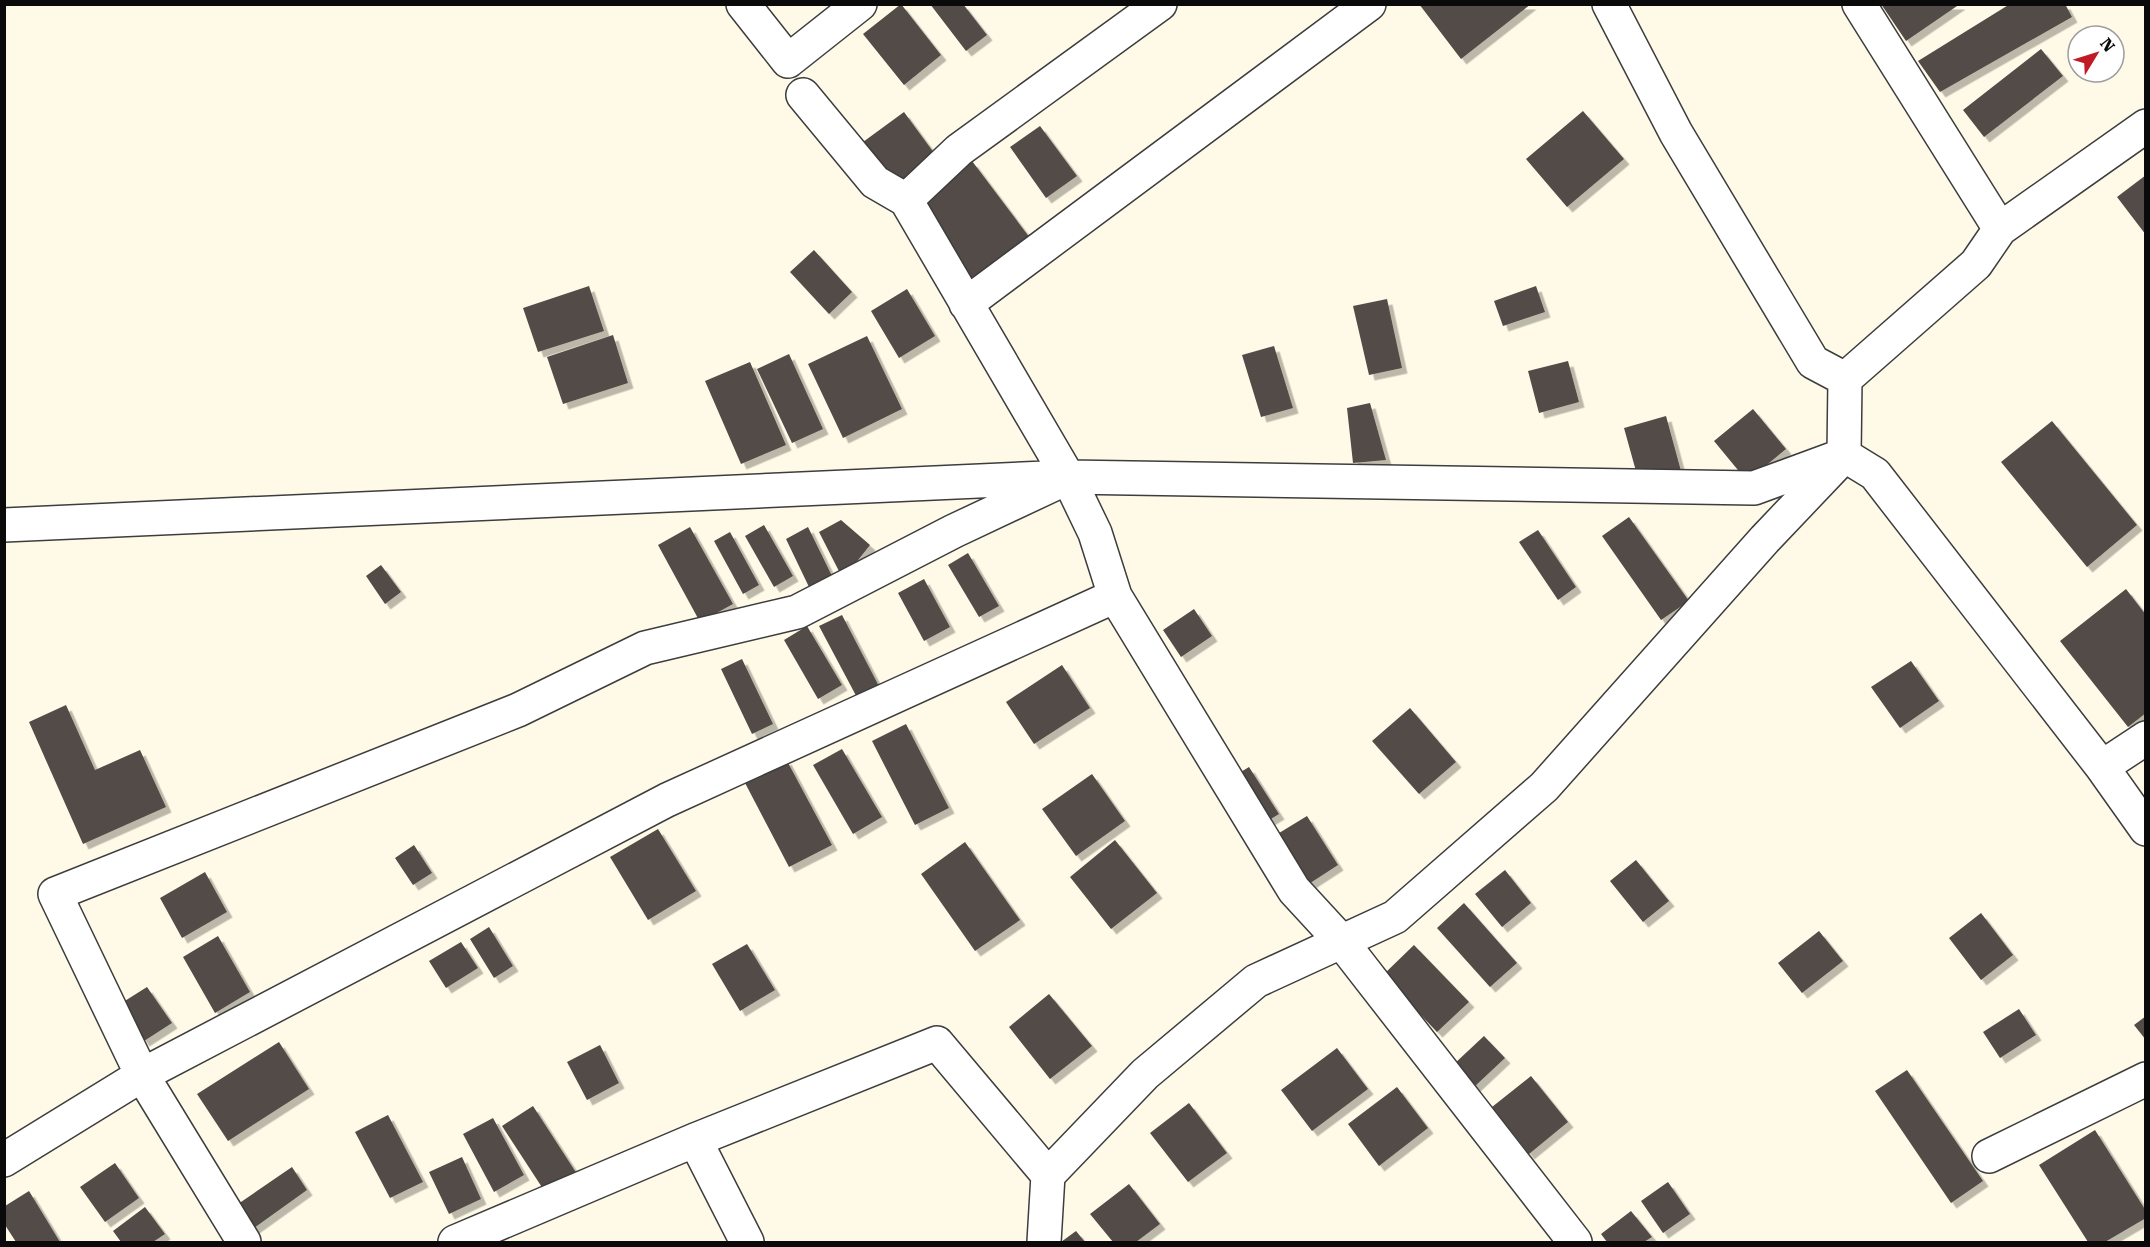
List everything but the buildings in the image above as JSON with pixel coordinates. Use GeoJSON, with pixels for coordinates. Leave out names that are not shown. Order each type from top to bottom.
{"type":"FeatureCollection","features":[{"type":"Feature","properties":{"kind":"street"},"geometry":{"type":"LineString","coordinates":[[743,4],[788,61],[860,4]]}},
{"type":"Feature","properties":{"kind":"street"},"geometry":{"type":"LineString","coordinates":[[906,200],[959,150],[1160,4]]}},
{"type":"Feature","properties":{"kind":"street"},"geometry":{"type":"LineString","coordinates":[[966,304],[1369,4]]}},
{"type":"Feature","properties":{"kind":"street"},"geometry":{"type":"LineString","coordinates":[[1609,4],[1676,133],[1813,362],[1845,379]]}},
{"type":"Feature","properties":{"kind":"street"},"geometry":{"type":"LineString","coordinates":[[1859,4],[2000,229]]}},
{"type":"Feature","properties":{"kind":"street"},"geometry":{"type":"LineString","coordinates":[[803,95],[875,182],[906,200],[1068,477],[1095,533],[1115,596],[1294,890],[1341,941],[1575,1242]]}},
{"type":"Feature","properties":{"kind":"street"},"geometry":{"type":"LineString","coordinates":[[1044,1242],[1048,1175],[1145,1074],[1256,981],[1395,916],[1544,787],[1765,539],[1844,456],[1845,379],[1976,264],[2000,229],[2145,126]]}},
{"type":"Feature","properties":{"kind":"street"},"geometry":{"type":"LineString","coordinates":[[4,525],[1068,477],[1754,488],[1844,456],[1875,474],[2102,767],[2145,830]]}},
{"type":"Feature","properties":{"kind":"street"},"geometry":{"type":"LineString","coordinates":[[244,1242],[142,1075],[55,894],[518,710],[645,648],[797,612],[954,531],[1068,477]]}},
{"type":"Feature","properties":{"kind":"street"},"geometry":{"type":"LineString","coordinates":[[4,1160],[142,1075],[667,800],[1115,596]]}},
{"type":"Feature","properties":{"kind":"street"},"geometry":{"type":"LineString","coordinates":[[2102,767],[2145,738]]}},
{"type":"Feature","properties":{"kind":"street"},"geometry":{"type":"LineString","coordinates":[[455,1242],[695,1140],[937,1043],[1048,1175]]}},
{"type":"Feature","properties":{"kind":"street"},"geometry":{"type":"LineString","coordinates":[[1989,1156],[2145,1079]]}},
{"type":"Feature","properties":{"kind":"street"},"geometry":{"type":"LineString","coordinates":[[695,1140],[747,1242]]}}]}
